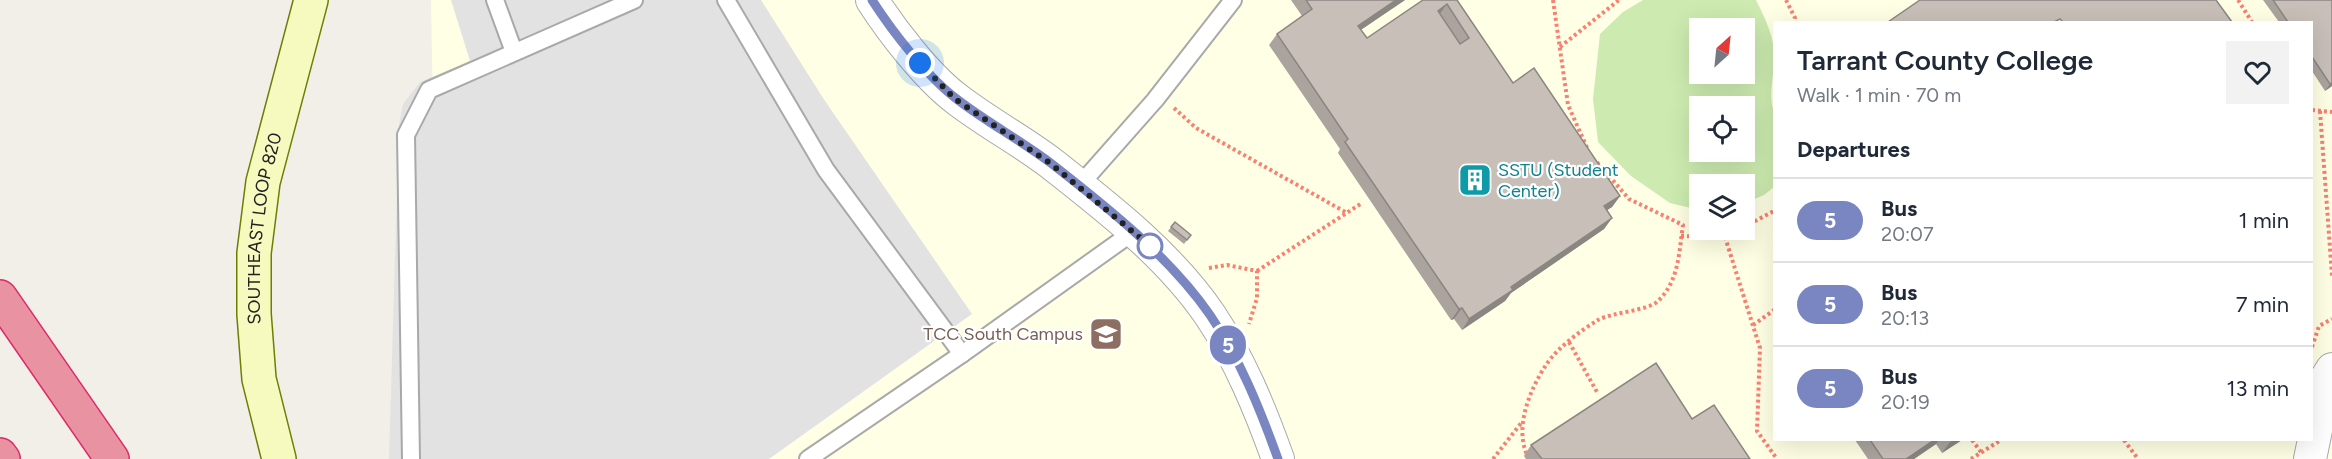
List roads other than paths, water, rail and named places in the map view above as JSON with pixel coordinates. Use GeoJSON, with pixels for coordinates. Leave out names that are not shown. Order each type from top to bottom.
{"type":"FeatureCollection","features":[{"type":"Feature","properties":{"kind":"highway"},"geometry":{"type":"LineString","coordinates":[[0,297],[112,459]]}},
{"type":"Feature","properties":{"kind":"highway"},"geometry":{"type":"LineString","coordinates":[[0,455],[3,459]]}},
{"type":"Feature","properties":{"kind":"main road","name":"SOUTHEAST LOOP 820"},"geometry":{"type":"LineString","coordinates":[[279,459],[259,379],[254,314],[254,253],[262,182],[311,0]]}},
{"type":"Feature","properties":{"kind":"street"},"geometry":{"type":"LineString","coordinates":[[872,0],[885,21],[920,63],[955,99],[1050,163],[1150,246],[1209,314],[1233,354],[1259,406],[1278,459]]}},
{"type":"Feature","properties":{"kind":"street"},"geometry":{"type":"LineString","coordinates":[[2310,459],[2326,377],[2332,369]]}},
{"type":"Feature","properties":{"kind":"lane"},"geometry":{"type":"LineString","coordinates":[[495,0],[514,52]]}},
{"type":"Feature","properties":{"kind":"lane"},"geometry":{"type":"LineString","coordinates":[[411,459],[406,135],[429,90],[634,0]]}},
{"type":"Feature","properties":{"kind":"lane"},"geometry":{"type":"LineString","coordinates":[[726,0],[826,170],[962,354]]}},
{"type":"Feature","properties":{"kind":"lane"},"geometry":{"type":"LineString","coordinates":[[1078,186],[1159,94],[1233,0]]}},
{"type":"Feature","properties":{"kind":"lane"},"geometry":{"type":"LineString","coordinates":[[808,459],[962,354],[1133,232]]}},
{"type":"Feature","properties":{"kind":"place","name":"SSTU (Student Center)"},"geometry":{"type":"Point","coordinates":[1475,180]}},
{"type":"Feature","properties":{"kind":"place","name":"TCC South Campus"},"geometry":{"type":"Point","coordinates":[1106,334]}}]}
